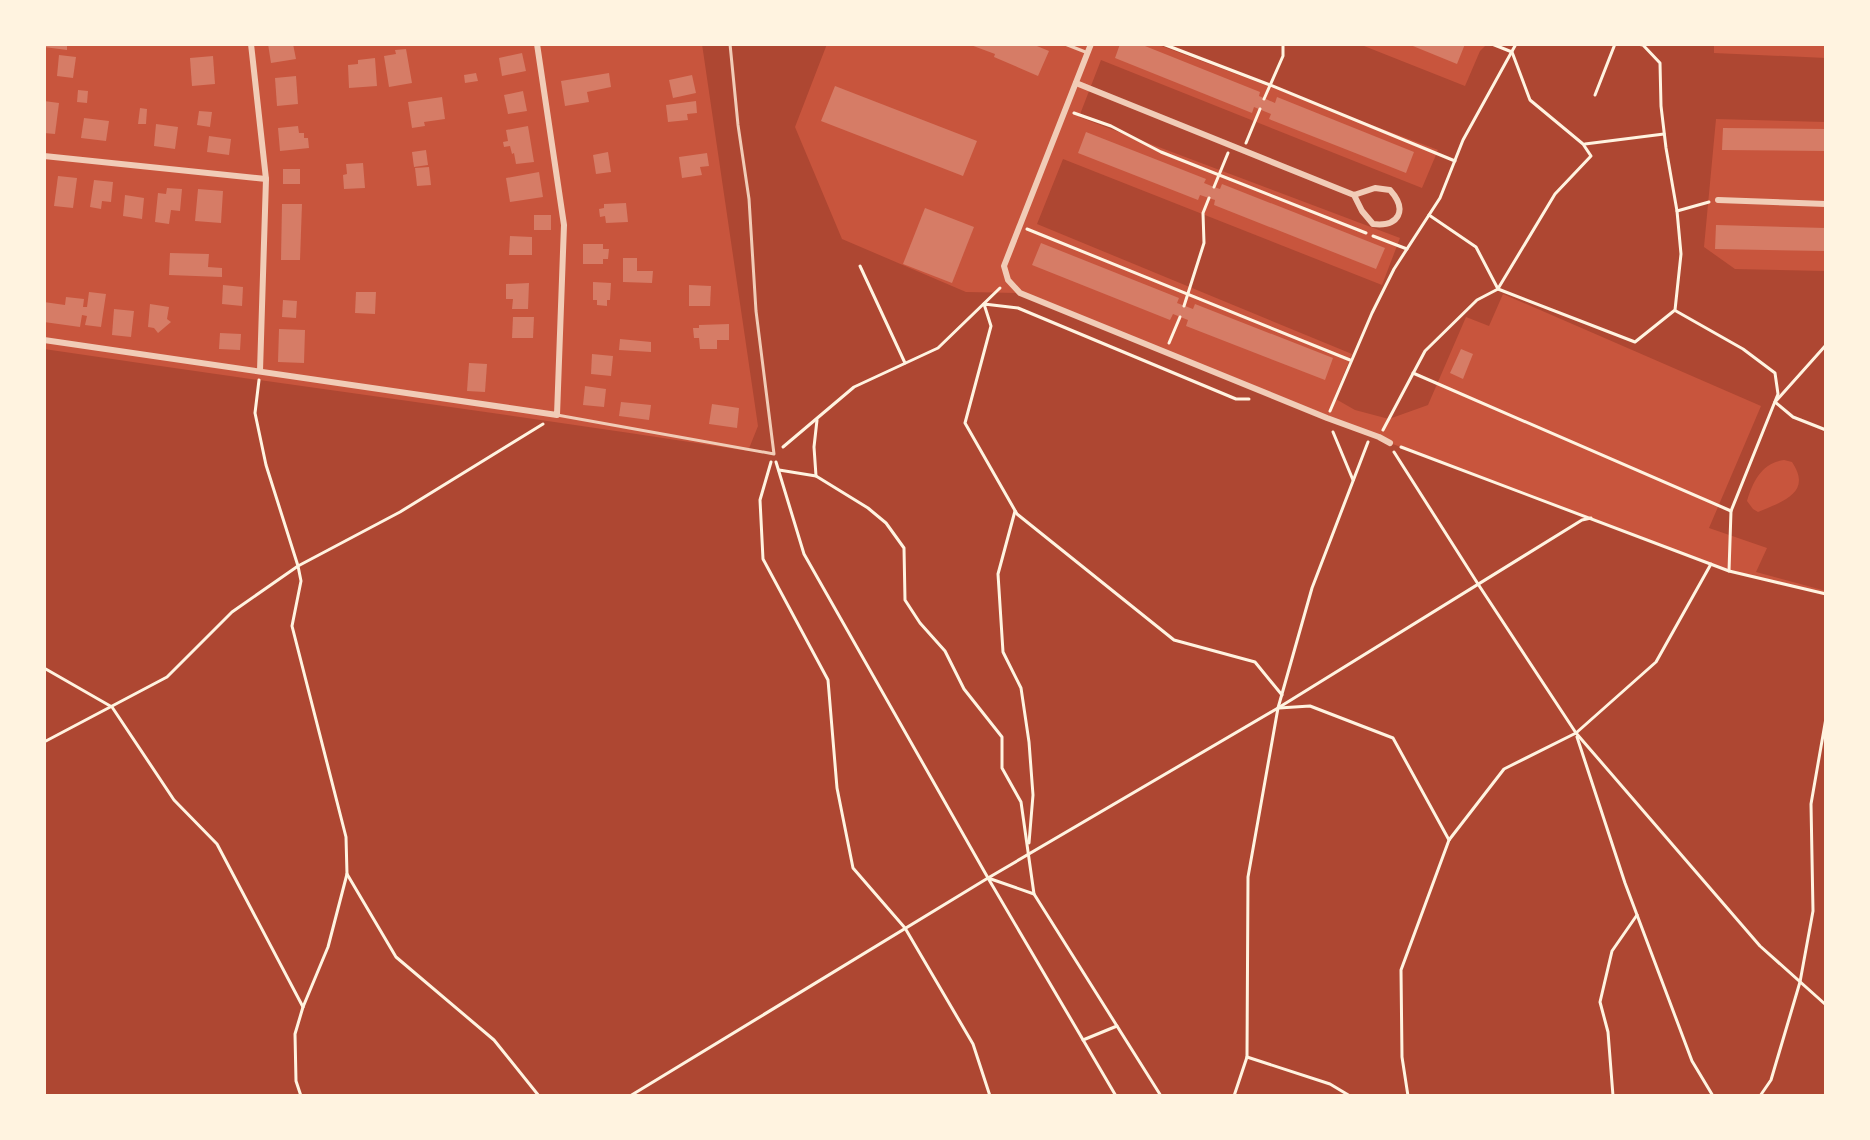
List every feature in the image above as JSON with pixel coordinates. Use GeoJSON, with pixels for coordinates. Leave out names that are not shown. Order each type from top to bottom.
{"type":"FeatureCollection","features":[{"type":"Feature","properties":{"kind":"street"},"geometry":{"type":"LineString","coordinates":[[251,44],[266,179],[260,371]]}},
{"type":"Feature","properties":{"kind":"street"},"geometry":{"type":"LineString","coordinates":[[44,340],[557,415],[564,225],[537,44]]}},
{"type":"Feature","properties":{"kind":"street"},"geometry":{"type":"LineString","coordinates":[[1091,44],[1004,266],[1008,280],[1020,293],[1390,443]]}},
{"type":"Feature","properties":{"kind":"street"},"geometry":{"type":"LineString","coordinates":[[1076,83],[1354,195],[1375,188],[1390,190],[1399,200],[1400,210],[1392,223],[1385,226],[1373,224],[1354,195]]}},
{"type":"Feature","properties":{"kind":"street"},"geometry":{"type":"LineString","coordinates":[[44,156],[266,179]]}},
{"type":"Feature","properties":{"kind":"street"},"geometry":{"type":"LineString","coordinates":[[1718,200],[1826,204]]}},
{"type":"Feature","properties":{"kind":"lane"},"geometry":{"type":"LineString","coordinates":[[557,415],[774,454],[756,311],[749,199],[730,44]]}},
{"type":"Feature","properties":{"kind":"lane"},"geometry":{"type":"LineString","coordinates":[[1065,44],[1088,53]]}},
{"type":"Feature","properties":{"kind":"path"},"geometry":{"type":"LineString","coordinates":[[1163,44],[1455,161]]}},
{"type":"Feature","properties":{"kind":"path"},"geometry":{"type":"LineString","coordinates":[[1264,99],[1283,56],[1283,44]]}},
{"type":"Feature","properties":{"kind":"path"},"geometry":{"type":"LineString","coordinates":[[1379,437],[1425,351],[1477,300],[1498,289],[1555,194],[1591,156],[1583,144],[1530,100],[1512,52],[1492,44]]}},
{"type":"Feature","properties":{"kind":"path"},"geometry":{"type":"LineString","coordinates":[[1353,480],[1327,418],[1394,269],[1440,198],[1463,140],[1516,44]]}},
{"type":"Feature","properties":{"kind":"path"},"geometry":{"type":"LineString","coordinates":[[1595,95],[1615,44]]}},
{"type":"Feature","properties":{"kind":"path"},"geometry":{"type":"LineString","coordinates":[[1429,215],[1476,247],[1498,289],[1635,342],[1675,310],[1681,254],[1664,134],[1660,63],[1644,44],[1637,44]]}},
{"type":"Feature","properties":{"kind":"path"},"geometry":{"type":"LineString","coordinates":[[1242,150],[1260,109]]}},
{"type":"Feature","properties":{"kind":"path"},"geometry":{"type":"LineString","coordinates":[[1066,110],[1111,126],[1161,152],[1407,249]]}},
{"type":"Feature","properties":{"kind":"path"},"geometry":{"type":"LineString","coordinates":[[1583,144],[1664,134]]}},
{"type":"Feature","properties":{"kind":"path"},"geometry":{"type":"LineString","coordinates":[[1214,187],[1231,145]]}},
{"type":"Feature","properties":{"kind":"path"},"geometry":{"type":"LineString","coordinates":[[1184,306],[1204,243],[1203,213],[1209,198]]}},
{"type":"Feature","properties":{"kind":"path"},"geometry":{"type":"LineString","coordinates":[[1677,211],[1718,200]]}},
{"type":"Feature","properties":{"kind":"path"},"geometry":{"type":"LineString","coordinates":[[1020,226],[1352,361]]}},
{"type":"Feature","properties":{"kind":"path"},"geometry":{"type":"LineString","coordinates":[[860,266],[905,363]]}},
{"type":"Feature","properties":{"kind":"path"},"geometry":{"type":"LineString","coordinates":[[990,1096],[973,1044],[905,928],[853,868],[837,788],[828,680],[763,559],[760,500],[774,454],[854,387],[938,348],[1008,280]]}},
{"type":"Feature","properties":{"kind":"path"},"geometry":{"type":"LineString","coordinates":[[984,304],[1018,308],[1236,399],[1250,399]]}},
{"type":"Feature","properties":{"kind":"path"},"geometry":{"type":"LineString","coordinates":[[984,304],[991,326],[965,423],[1017,514],[1174,640],[1255,662],[1282,695]]}},
{"type":"Feature","properties":{"kind":"path"},"geometry":{"type":"LineString","coordinates":[[1675,310],[1743,349],[1775,373],[1778,394],[1731,511],[1729,571]]}},
{"type":"Feature","properties":{"kind":"path"},"geometry":{"type":"LineString","coordinates":[[1165,352],[1180,317]]}},
{"type":"Feature","properties":{"kind":"path"},"geometry":{"type":"LineString","coordinates":[[1775,402],[1826,345]]}},
{"type":"Feature","properties":{"kind":"path"},"geometry":{"type":"LineString","coordinates":[[260,371],[255,413],[266,465],[301,581],[292,626],[346,837],[347,874],[328,947],[295,1034],[296,1081],[301,1096]]}},
{"type":"Feature","properties":{"kind":"path"},"geometry":{"type":"LineString","coordinates":[[1413,373],[1731,511]]}},
{"type":"Feature","properties":{"kind":"path"},"geometry":{"type":"LineString","coordinates":[[1775,402],[1793,417],[1826,430]]}},
{"type":"Feature","properties":{"kind":"path"},"geometry":{"type":"LineString","coordinates":[[44,742],[167,677],[232,612],[298,566],[400,512],[557,415]]}},
{"type":"Feature","properties":{"kind":"path"},"geometry":{"type":"LineString","coordinates":[[816,476],[814,447],[817,418]]}},
{"type":"Feature","properties":{"kind":"path"},"geometry":{"type":"LineString","coordinates":[[1234,1096],[1247,1057],[1248,877],[1278,708],[1312,588],[1371,434]]}},
{"type":"Feature","properties":{"kind":"path"},"geometry":{"type":"LineString","coordinates":[[1390,443],[1729,571],[1826,594]]}},
{"type":"Feature","properties":{"kind":"path"},"geometry":{"type":"LineString","coordinates":[[1390,443],[1576,733],[1760,946],[1826,1005]]}},
{"type":"Feature","properties":{"kind":"path"},"geometry":{"type":"LineString","coordinates":[[774,454],[804,554],[1116,1096]]}},
{"type":"Feature","properties":{"kind":"path"},"geometry":{"type":"LineString","coordinates":[[778,470],[816,476],[868,508],[886,523],[904,548],[905,600],[945,651],[964,689],[1002,737],[1002,768],[1021,802],[1034,894],[1161,1096]]}},
{"type":"Feature","properties":{"kind":"path"},"geometry":{"type":"LineString","coordinates":[[1015,511],[998,574],[1003,652],[1021,688],[1029,742],[1033,795],[1029,854]]}},
{"type":"Feature","properties":{"kind":"path"},"geometry":{"type":"LineString","coordinates":[[630,1096],[988,878],[1278,708],[1582,520],[1591,518]]}},
{"type":"Feature","properties":{"kind":"path"},"geometry":{"type":"LineString","coordinates":[[1408,1096],[1402,1057],[1401,970],[1449,840],[1504,769],[1576,733],[1656,662],[1711,564]]}},
{"type":"Feature","properties":{"kind":"path"},"geometry":{"type":"LineString","coordinates":[[44,668],[112,707],[174,800],[217,844],[303,1007]]}},
{"type":"Feature","properties":{"kind":"path"},"geometry":{"type":"LineString","coordinates":[[1278,708],[1310,706],[1393,738],[1449,840]]}},
{"type":"Feature","properties":{"kind":"path"},"geometry":{"type":"LineString","coordinates":[[1760,1096],[1771,1080],[1800,982],[1813,911],[1811,804],[1826,718]]}},
{"type":"Feature","properties":{"kind":"path"},"geometry":{"type":"LineString","coordinates":[[1576,733],[1637,915],[1692,1061],[1713,1096]]}},
{"type":"Feature","properties":{"kind":"path"},"geometry":{"type":"LineString","coordinates":[[347,874],[396,957],[494,1040],[539,1096]]}},
{"type":"Feature","properties":{"kind":"path"},"geometry":{"type":"LineString","coordinates":[[988,878],[1034,894]]}},
{"type":"Feature","properties":{"kind":"path"},"geometry":{"type":"LineString","coordinates":[[1613,1096],[1608,1032],[1600,1002],[1612,951],[1637,915]]}},
{"type":"Feature","properties":{"kind":"path"},"geometry":{"type":"LineString","coordinates":[[1083,1040],[1117,1026]]}},
{"type":"Feature","properties":{"kind":"path"},"geometry":{"type":"LineString","coordinates":[[1247,1057],[1330,1084],[1350,1096]]}},
{"type":"Feature","properties":{"kind":"shaded area"},"geometry":{"type":"Polygon","coordinates":[[[702,44],[827,44],[795,127],[842,239],[966,292],[1020,293],[1390,443],[1729,571],[1826,594],[1826,1096],[44,1096],[44,349],[748,451],[758,426],[702,44]]]}},
{"type":"Feature","properties":{"kind":"shaded area"},"geometry":{"type":"Polygon","coordinates":[[[1156,44],[1359,44],[1465,86],[1480,51],[1487,44],[1714,44],[1714,53],[1826,58],[1826,122],[1716,119],[1704,247],[1735,269],[1826,271],[1826,591],[1756,572],[1767,548],[1709,528],[1761,406],[1503,294],[1489,326],[1466,317],[1428,405],[1389,419],[1355,410],[1334,398],[1352,354],[1037,224],[1063,159],[1382,285],[1400,238],[1079,117],[1101,60],[1422,188],[1438,150],[1156,44]],[[1776,462],[1764,469],[1747,501],[1753,509],[1758,512],[1785,500],[1797,489],[1798,473],[1792,462],[1776,462]]]}},
{"type":"Feature","properties":{"kind":"building"},"geometry":{"type":"Polygon","coordinates":[[[44,44],[67,44],[67,50],[44,47],[44,44]]]}},
{"type":"Feature","properties":{"kind":"building"},"geometry":{"type":"Polygon","coordinates":[[[268,44],[293,44],[296,59],[271,63],[268,44]]]}},
{"type":"Feature","properties":{"kind":"building"},"geometry":{"type":"Polygon","coordinates":[[[968,44],[1032,44],[1049,51],[1038,76],[968,44]]]}},
{"type":"Feature","properties":{"kind":"building"},"geometry":{"type":"Polygon","coordinates":[[[1120,44],[1140,44],[1260,92],[1259,96],[1275,103],[1277,97],[1414,152],[1406,173],[1269,119],[1271,114],[1254,107],[1252,113],[1115,58],[1120,44]]]}},
{"type":"Feature","properties":{"kind":"building"},"geometry":{"type":"Polygon","coordinates":[[[1408,44],[1465,44],[1457,64],[1408,44]]]}},
{"type":"Feature","properties":{"kind":"building"},"geometry":{"type":"Polygon","coordinates":[[[406,49],[412,83],[389,87],[384,56],[406,49]]]}},
{"type":"Feature","properties":{"kind":"building"},"geometry":{"type":"Polygon","coordinates":[[[522,53],[526,71],[502,76],[499,58],[522,53]]]}},
{"type":"Feature","properties":{"kind":"building"},"geometry":{"type":"Polygon","coordinates":[[[59,55],[76,57],[73,78],[57,76],[59,55]]]}},
{"type":"Feature","properties":{"kind":"building"},"geometry":{"type":"Polygon","coordinates":[[[213,56],[215,84],[192,86],[190,58],[213,56]]]}},
{"type":"Feature","properties":{"kind":"building"},"geometry":{"type":"Polygon","coordinates":[[[375,58],[377,86],[349,88],[348,65],[375,58]]]}},
{"type":"Feature","properties":{"kind":"building"},"geometry":{"type":"Polygon","coordinates":[[[476,73],[478,81],[465,83],[464,75],[476,73]]]}},
{"type":"Feature","properties":{"kind":"building"},"geometry":{"type":"Polygon","coordinates":[[[609,73],[611,87],[587,92],[589,102],[565,106],[561,81],[609,73]]]}},
{"type":"Feature","properties":{"kind":"building"},"geometry":{"type":"Polygon","coordinates":[[[692,75],[696,93],[673,98],[669,80],[692,75]]]}},
{"type":"Feature","properties":{"kind":"building"},"geometry":{"type":"Polygon","coordinates":[[[296,76],[298,104],[277,106],[275,78],[296,76]]]}},
{"type":"Feature","properties":{"kind":"building"},"geometry":{"type":"Polygon","coordinates":[[[835,86],[977,141],[963,176],[821,121],[835,86]]]}},
{"type":"Feature","properties":{"kind":"building"},"geometry":{"type":"Polygon","coordinates":[[[78,90],[88,91],[87,103],[77,102],[78,90]]]}},
{"type":"Feature","properties":{"kind":"building"},"geometry":{"type":"Polygon","coordinates":[[[523,91],[527,111],[508,114],[504,95],[523,91]]]}},
{"type":"Feature","properties":{"kind":"building"},"geometry":{"type":"Polygon","coordinates":[[[442,97],[445,119],[424,122],[425,126],[412,128],[408,102],[442,97]]]}},
{"type":"Feature","properties":{"kind":"building"},"geometry":{"type":"Polygon","coordinates":[[[44,101],[59,103],[55,134],[44,133],[44,101]]]}},
{"type":"Feature","properties":{"kind":"building"},"geometry":{"type":"Polygon","coordinates":[[[696,101],[697,113],[687,114],[688,120],[668,122],[666,105],[696,101]]]}},
{"type":"Feature","properties":{"kind":"building"},"geometry":{"type":"Polygon","coordinates":[[[140,108],[147,109],[146,124],[138,124],[140,108]]]}},
{"type":"Feature","properties":{"kind":"building"},"geometry":{"type":"Polygon","coordinates":[[[199,111],[212,112],[210,127],[197,125],[199,111]]]}},
{"type":"Feature","properties":{"kind":"building"},"geometry":{"type":"Polygon","coordinates":[[[84,118],[109,121],[106,141],[81,138],[84,118]]]}},
{"type":"Feature","properties":{"kind":"building"},"geometry":{"type":"Polygon","coordinates":[[[156,124],[178,127],[175,149],[154,146],[156,124]]]}},
{"type":"Feature","properties":{"kind":"building"},"geometry":{"type":"Polygon","coordinates":[[[298,126],[299,133],[304,133],[304,138],[308,138],[309,148],[280,151],[278,128],[298,126]]]}},
{"type":"Feature","properties":{"kind":"building"},"geometry":{"type":"Polygon","coordinates":[[[528,126],[534,162],[516,164],[510,146],[504,147],[503,142],[508,141],[506,130],[528,126]]]}},
{"type":"Feature","properties":{"kind":"building"},"geometry":{"type":"Polygon","coordinates":[[[1723,128],[1826,129],[1826,151],[1722,150],[1723,128]]]}},
{"type":"Feature","properties":{"kind":"building"},"geometry":{"type":"Polygon","coordinates":[[[1086,132],[1206,179],[1204,183],[1214,187],[1220,189],[1222,184],[1385,248],[1376,269],[1214,205],[1215,200],[1200,195],[1198,200],[1078,153],[1086,132]]]}},
{"type":"Feature","properties":{"kind":"building"},"geometry":{"type":"Polygon","coordinates":[[[209,136],[231,139],[229,155],[207,152],[209,136]]]}},
{"type":"Feature","properties":{"kind":"building"},"geometry":{"type":"Polygon","coordinates":[[[426,150],[428,165],[414,167],[412,152],[426,150]]]}},
{"type":"Feature","properties":{"kind":"building"},"geometry":{"type":"Polygon","coordinates":[[[608,152],[611,172],[596,174],[593,155],[608,152]]]}},
{"type":"Feature","properties":{"kind":"building"},"geometry":{"type":"Polygon","coordinates":[[[707,153],[709,166],[700,167],[702,175],[682,178],[679,157],[707,153]]]}},
{"type":"Feature","properties":{"kind":"building"},"geometry":{"type":"Polygon","coordinates":[[[363,163],[365,188],[344,189],[346,164],[363,163]]]}},
{"type":"Feature","properties":{"kind":"building"},"geometry":{"type":"Polygon","coordinates":[[[429,167],[431,185],[417,186],[415,168],[429,167]]]}},
{"type":"Feature","properties":{"kind":"building"},"geometry":{"type":"Polygon","coordinates":[[[283,169],[300,169],[300,184],[283,184],[283,169]]]}},
{"type":"Feature","properties":{"kind":"building"},"geometry":{"type":"Polygon","coordinates":[[[539,172],[543,197],[510,202],[506,178],[539,172]]]}},
{"type":"Feature","properties":{"kind":"building"},"geometry":{"type":"Polygon","coordinates":[[[58,176],[77,178],[73,208],[54,206],[58,176]]]}},
{"type":"Feature","properties":{"kind":"building"},"geometry":{"type":"Polygon","coordinates":[[[94,180],[113,182],[111,202],[102,201],[101,209],[90,207],[94,180]]]}},
{"type":"Feature","properties":{"kind":"building"},"geometry":{"type":"Polygon","coordinates":[[[167,188],[182,189],[180,211],[171,210],[169,224],[155,222],[158,193],[166,194],[167,188]]]}},
{"type":"Feature","properties":{"kind":"building"},"geometry":{"type":"Polygon","coordinates":[[[198,189],[223,191],[221,223],[195,221],[198,189]]]}},
{"type":"Feature","properties":{"kind":"building"},"geometry":{"type":"Polygon","coordinates":[[[125,195],[144,198],[142,219],[123,216],[125,195]]]}},
{"type":"Feature","properties":{"kind":"building"},"geometry":{"type":"Polygon","coordinates":[[[626,203],[628,222],[606,223],[605,216],[600,217],[599,209],[604,208],[604,204],[626,203]]]}},
{"type":"Feature","properties":{"kind":"building"},"geometry":{"type":"Polygon","coordinates":[[[282,204],[302,204],[300,260],[281,260],[282,204]]]}},
{"type":"Feature","properties":{"kind":"building"},"geometry":{"type":"Polygon","coordinates":[[[925,208],[974,227],[952,283],[903,264],[925,208]]]}},
{"type":"Feature","properties":{"kind":"building"},"geometry":{"type":"Polygon","coordinates":[[[534,215],[551,215],[551,230],[534,230],[534,215]]]}},
{"type":"Feature","properties":{"kind":"building"},"geometry":{"type":"Polygon","coordinates":[[[1716,225],[1826,228],[1826,251],[1715,249],[1716,225]]]}},
{"type":"Feature","properties":{"kind":"building"},"geometry":{"type":"Polygon","coordinates":[[[510,236],[532,237],[532,255],[509,255],[510,236]]]}},
{"type":"Feature","properties":{"kind":"building"},"geometry":{"type":"Polygon","coordinates":[[[1041,243],[1179,298],[1177,303],[1193,309],[1195,304],[1333,358],[1325,380],[1186,326],[1188,320],[1173,314],[1170,320],[1032,265],[1041,243]]]}},
{"type":"Feature","properties":{"kind":"building"},"geometry":{"type":"Polygon","coordinates":[[[583,244],[603,244],[603,249],[609,249],[608,259],[603,259],[603,264],[583,264],[583,244]]]}},
{"type":"Feature","properties":{"kind":"building"},"geometry":{"type":"Polygon","coordinates":[[[170,253],[209,254],[208,267],[222,268],[222,277],[169,275],[170,253]]]}},
{"type":"Feature","properties":{"kind":"building"},"geometry":{"type":"Polygon","coordinates":[[[623,258],[637,258],[637,271],[653,271],[652,283],[623,282],[623,258]]]}},
{"type":"Feature","properties":{"kind":"building"},"geometry":{"type":"Polygon","coordinates":[[[593,282],[611,283],[607,306],[597,305],[597,300],[593,300],[593,282]]]}},
{"type":"Feature","properties":{"kind":"building"},"geometry":{"type":"Polygon","coordinates":[[[529,283],[528,309],[512,309],[513,299],[506,299],[506,284],[529,283]]]}},
{"type":"Feature","properties":{"kind":"building"},"geometry":{"type":"Polygon","coordinates":[[[223,285],[243,287],[242,306],[222,304],[223,285]]]}},
{"type":"Feature","properties":{"kind":"building"},"geometry":{"type":"Polygon","coordinates":[[[689,285],[711,286],[710,306],[689,306],[689,285]]]}},
{"type":"Feature","properties":{"kind":"building"},"geometry":{"type":"Polygon","coordinates":[[[89,292],[106,294],[101,327],[85,325],[87,316],[82,315],[80,327],[44,322],[44,302],[65,305],[66,297],[84,299],[83,307],[87,307],[89,292]]]}},
{"type":"Feature","properties":{"kind":"building"},"geometry":{"type":"Polygon","coordinates":[[[356,292],[376,292],[375,314],[355,313],[356,292]]]}},
{"type":"Feature","properties":{"kind":"building"},"geometry":{"type":"Polygon","coordinates":[[[283,300],[297,301],[296,318],[282,317],[283,300]]]}},
{"type":"Feature","properties":{"kind":"building"},"geometry":{"type":"Polygon","coordinates":[[[150,304],[169,307],[167,319],[171,322],[158,333],[148,327],[150,304]]]}},
{"type":"Feature","properties":{"kind":"building"},"geometry":{"type":"Polygon","coordinates":[[[114,309],[134,311],[131,337],[112,335],[114,309]]]}},
{"type":"Feature","properties":{"kind":"building"},"geometry":{"type":"Polygon","coordinates":[[[513,317],[534,317],[533,338],[512,338],[513,317]]]}},
{"type":"Feature","properties":{"kind":"building"},"geometry":{"type":"Polygon","coordinates":[[[729,324],[729,340],[717,340],[717,349],[700,349],[699,338],[694,338],[693,328],[729,324]]]}},
{"type":"Feature","properties":{"kind":"building"},"geometry":{"type":"Polygon","coordinates":[[[279,329],[305,330],[304,363],[278,362],[279,329]]]}},
{"type":"Feature","properties":{"kind":"building"},"geometry":{"type":"Polygon","coordinates":[[[220,333],[241,334],[240,350],[219,349],[220,333]]]}},
{"type":"Feature","properties":{"kind":"building"},"geometry":{"type":"Polygon","coordinates":[[[620,339],[651,342],[651,352],[619,350],[620,339]]]}},
{"type":"Feature","properties":{"kind":"building"},"geometry":{"type":"Polygon","coordinates":[[[1461,349],[1473,354],[1463,379],[1450,373],[1461,349]]]}},
{"type":"Feature","properties":{"kind":"building"},"geometry":{"type":"Polygon","coordinates":[[[592,354],[613,356],[611,376],[591,374],[592,354]]]}},
{"type":"Feature","properties":{"kind":"building"},"geometry":{"type":"Polygon","coordinates":[[[469,363],[487,364],[485,392],[467,391],[469,363]]]}},
{"type":"Feature","properties":{"kind":"building"},"geometry":{"type":"Polygon","coordinates":[[[585,386],[606,389],[604,407],[583,405],[585,386]]]}},
{"type":"Feature","properties":{"kind":"building"},"geometry":{"type":"Polygon","coordinates":[[[621,402],[651,405],[649,420],[619,416],[621,402]]]}},
{"type":"Feature","properties":{"kind":"building"},"geometry":{"type":"Polygon","coordinates":[[[712,404],[739,408],[737,428],[709,424],[712,404]]]}}]}
